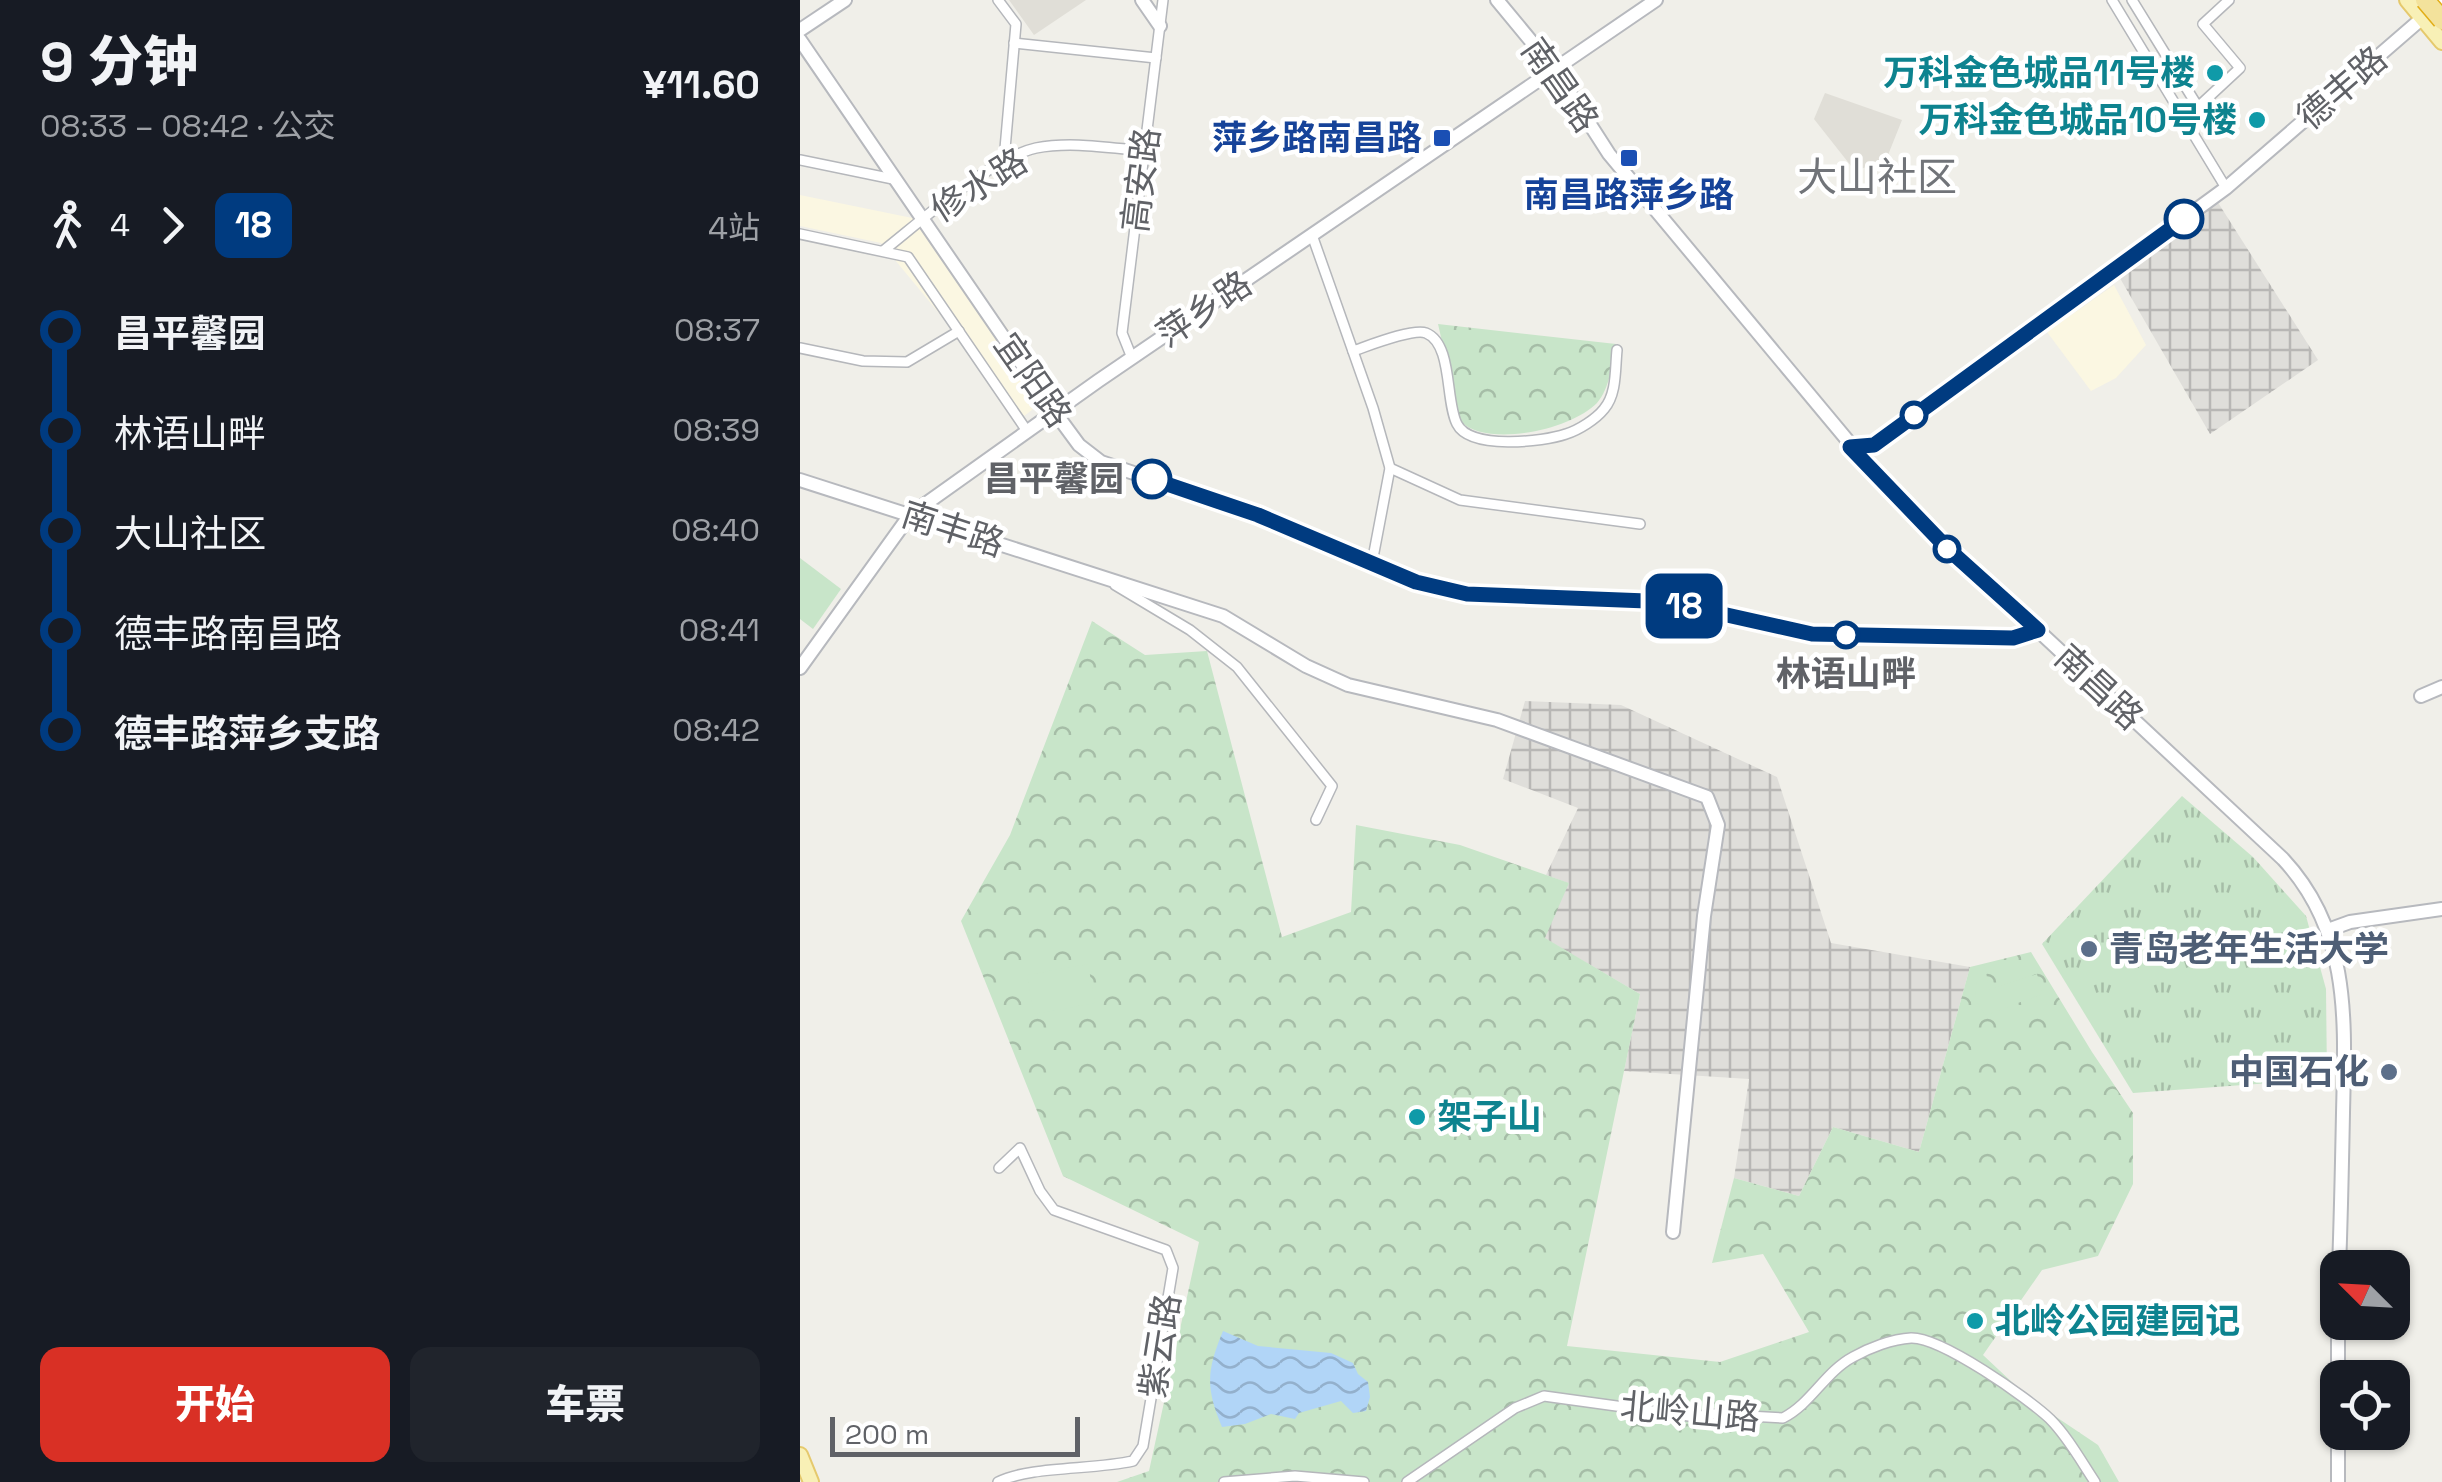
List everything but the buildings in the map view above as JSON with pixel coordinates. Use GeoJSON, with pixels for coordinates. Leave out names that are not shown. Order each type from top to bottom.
{"type":"FeatureCollection","features":[{"type":"Feature","properties":{"kind":"main road"},"geometry":{"type":"LineString","coordinates":[[2408,0],[2430,13],[2442,42]]}},
{"type":"Feature","properties":{"kind":"main road"},"geometry":{"type":"LineString","coordinates":[[800,1455],[811,1482]]}},
{"type":"Feature","properties":{"kind":"street"},"geometry":{"type":"LineString","coordinates":[[800,30],[845,0]]}},
{"type":"Feature","properties":{"kind":"street"},"geometry":{"type":"LineString","coordinates":[[998,0],[1016,24],[1004,160]]}},
{"type":"Feature","properties":{"kind":"street"},"geometry":{"type":"LineString","coordinates":[[1142,0],[1160,26]]}},
{"type":"Feature","properties":{"kind":"street","name":"高安路"},"geometry":{"type":"LineString","coordinates":[[1132,358],[1122,333],[1163,0]]}},
{"type":"Feature","properties":{"kind":"street","name":"南昌路"},"geometry":{"type":"LineString","coordinates":[[1496,0],[1555,70],[1609,154],[1850,447],[1947,548],[2283,860],[2311,893],[2328,930],[2346,1017],[2340,1250]]}},
{"type":"Feature","properties":{"kind":"street","name":"萍乡路"},"geometry":{"type":"LineString","coordinates":[[800,668],[910,515],[1132,358],[1656,0]]}},
{"type":"Feature","properties":{"kind":"street"},"geometry":{"type":"LineString","coordinates":[[2132,0],[2198,107],[2240,68],[2203,24],[2229,0]]}},
{"type":"Feature","properties":{"kind":"street","name":"德丰路"},"geometry":{"type":"LineString","coordinates":[[1850,447],[1874,445],[2226,188],[2442,0]]}},
{"type":"Feature","properties":{"kind":"street"},"geometry":{"type":"LineString","coordinates":[[2115,1],[2226,188]]}},
{"type":"Feature","properties":{"kind":"street","name":"宜阳路"},"geometry":{"type":"LineString","coordinates":[[800,40],[1054,412],[1079,446],[1101,462],[1258,515],[1416,582],[1467,594],[1647,601],[1812,634],[2013,638],[2038,630]]}},
{"type":"Feature","properties":{"kind":"street"},"geometry":{"type":"LineString","coordinates":[[1014,44],[1156,58]]}},
{"type":"Feature","properties":{"kind":"street","name":"修水路"},"geometry":{"type":"LineString","coordinates":[[883,252],[1004,160],[1035,148],[1071,145],[1144,151]]}},
{"type":"Feature","properties":{"kind":"street"},"geometry":{"type":"LineString","coordinates":[[800,160],[894,179]]}},
{"type":"Feature","properties":{"kind":"street"},"geometry":{"type":"LineString","coordinates":[[800,234],[908,257],[1028,430]]}},
{"type":"Feature","properties":{"kind":"street"},"geometry":{"type":"LineString","coordinates":[[1312,235],[1390,468],[1372,563]]}},
{"type":"Feature","properties":{"kind":"street"},"geometry":{"type":"LineString","coordinates":[[800,348],[874,362],[907,362],[960,331]]}},
{"type":"Feature","properties":{"kind":"street"},"geometry":{"type":"LineString","coordinates":[[1353,351],[1420,331],[1431,334],[1441,348],[1458,425],[1469,436],[1482,440],[1530,440],[1567,434],[1608,406],[1617,350]]}},
{"type":"Feature","properties":{"kind":"street"},"geometry":{"type":"LineString","coordinates":[[1390,468],[1460,500],[1640,524]]}},
{"type":"Feature","properties":{"kind":"street","name":"南丰路"},"geometry":{"type":"LineString","coordinates":[[800,480],[1223,616],[1306,666],[1348,685],[1496,720],[1707,796],[1718,825],[1704,916],[1673,1232]]}},
{"type":"Feature","properties":{"kind":"street"},"geometry":{"type":"LineString","coordinates":[[1106,580],[1190,630],[1238,668],[1332,786],[1316,820]]}},
{"type":"Feature","properties":{"kind":"street"},"geometry":{"type":"LineString","coordinates":[[2421,696],[2442,687]]}},
{"type":"Feature","properties":{"kind":"street"},"geometry":{"type":"LineString","coordinates":[[2328,930],[2350,922],[2442,909]]}},
{"type":"Feature","properties":{"kind":"street","name":"紫云路"},"geometry":{"type":"LineString","coordinates":[[998,1482],[1014,1473],[1109,1467],[1132,1461],[1143,1446],[1173,1268],[1166,1250],[1054,1210],[1040,1191],[1020,1148],[999,1168]]}},
{"type":"Feature","properties":{"kind":"street","name":"北岭山路"},"geometry":{"type":"LineString","coordinates":[[1407,1482],[1515,1408],[1544,1396],[1696,1417],[1711,1414],[1784,1418],[1853,1357],[1914,1337],[1950,1349],[2037,1408],[2063,1434],[2095,1482]]}},
{"type":"Feature","properties":{"kind":"street"},"geometry":{"type":"LineString","coordinates":[[2338,1450],[2338,1482]]}},
{"type":"Feature","properties":{"kind":"street"},"geometry":{"type":"LineString","coordinates":[[1224,1482],[1296,1476],[1364,1482]]}},
{"type":"Feature","properties":{"kind":"shaded area"},"geometry":{"type":"Polygon","coordinates":[[[1009,0],[1086,0],[1034,35],[1009,0]]]}},
{"type":"Feature","properties":{"kind":"shaded area"},"geometry":{"type":"Polygon","coordinates":[[[1825,93],[1902,120],[1886,160],[1855,171],[1814,119],[1825,93]]]}},
{"type":"Feature","properties":{"kind":"shaded area"},"geometry":{"type":"Polygon","coordinates":[[[800,195],[922,220],[1057,391],[1024,416],[881,243],[800,226],[800,195]]]}},
{"type":"Feature","properties":{"kind":"shaded area"},"geometry":{"type":"Polygon","coordinates":[[[2217,201],[2318,360],[2210,434],[2117,273],[2217,201]]]}},
{"type":"Feature","properties":{"kind":"shaded area"},"geometry":{"type":"Polygon","coordinates":[[[2114,285],[2146,345],[2116,378],[2091,391],[2047,332],[2114,285]]]}},
{"type":"Feature","properties":{"kind":"shaded area"},"geometry":{"type":"Polygon","coordinates":[[[1525,701],[1621,705],[1777,777],[1831,943],[1970,967],[1919,1152],[1833,1127],[1799,1196],[1734,1178],[1749,1079],[1624,1071],[1640,994],[1544,938],[1568,883],[1546,875],[1578,808],[1503,779],[1525,701]]]}},
{"type":"Feature","properties":{"kind":"green space"},"geometry":{"type":"Polygon","coordinates":[[[1438,324],[1616,344],[1608,383],[1597,403],[1550,428],[1509,434],[1473,429],[1460,421],[1438,324]]]}},
{"type":"Feature","properties":{"kind":"green space"},"geometry":{"type":"Polygon","coordinates":[[[800,558],[841,589],[813,629],[800,619],[800,558]]]}},
{"type":"Feature","properties":{"kind":"green space"},"geometry":{"type":"Polygon","coordinates":[[[1092,621],[1145,655],[1207,651],[1282,937],[1351,912],[1356,825],[1460,845],[1569,883],[1545,938],[1640,994],[1567,1346],[1720,1362],[1809,1332],[1763,1254],[1712,1263],[1734,1178],[1799,1196],[1833,1127],[1919,1152],[1970,967],[2031,952],[2133,1113],[2133,1184],[2098,1256],[2042,1270],[1983,1355],[2031,1400],[2098,1445],[2119,1482],[1117,1482],[1149,1471],[1199,1242],[1063,1176],[961,921],[1010,835],[1092,621]]]}},
{"type":"Feature","properties":{"kind":"green space"},"geometry":{"type":"Polygon","coordinates":[[[2182,796],[2253,857],[2306,916],[2326,989],[2327,1079],[2133,1093],[2042,944],[2182,796]]]}},
{"type":"Feature","properties":{"kind":"green space"},"geometry":{"type":"Polygon","coordinates":[[[1088,964],[1095,1003],[1034,1014],[1027,975],[1088,964]]]}},
{"type":"Feature","properties":{"kind":"green space"},"geometry":{"type":"Polygon","coordinates":[[[1985,965],[1989,990],[2037,974],[2042,994],[1986,1015],[1975,992],[1978,966],[1985,965]]]}},
{"type":"Feature","properties":{"kind":"water"},"geometry":{"type":"Polygon","coordinates":[[[1223,1331],[1258,1346],[1331,1353],[1353,1363],[1368,1382],[1370,1397],[1366,1411],[1353,1413],[1341,1401],[1299,1413],[1295,1419],[1271,1414],[1222,1427],[1210,1379],[1223,1331]]]}},
{"type":"Feature","properties":{"kind":"bus line","name":"18"},"geometry":{"type":"LineString","coordinates":[[1152,479],[1258,515],[1416,582],[1467,594],[1647,601],[1812,634],[2013,638],[2026,635],[2038,630],[1947,548],[1850,447],[1874,445],[2184,219]]}},
{"type":"Feature","properties":{"kind":"place","name":"万科金色城品11号楼"},"geometry":{"type":"Point","coordinates":[2215,73]}},
{"type":"Feature","properties":{"kind":"place","name":"万科金色城品10号楼"},"geometry":{"type":"Point","coordinates":[2257,120]}},
{"type":"Feature","properties":{"kind":"place","name":"萍乡路南昌路"},"geometry":{"type":"Point","coordinates":[1442,138]}},
{"type":"Feature","properties":{"kind":"place","name":"南昌路萍乡路"},"geometry":{"type":"Point","coordinates":[1629,158]}},
{"type":"Feature","properties":{"kind":"place","name":"昌平馨园"},"geometry":{"type":"Point","coordinates":[1152,479]}},
{"type":"Feature","properties":{"kind":"place","name":"林语山畔"},"geometry":{"type":"Point","coordinates":[1846,635]}},
{"type":"Feature","properties":{"kind":"place","name":"青岛老年生活大学"},"geometry":{"type":"Point","coordinates":[2089,949]}},
{"type":"Feature","properties":{"kind":"place","name":"中国石化"},"geometry":{"type":"Point","coordinates":[2389,1072]}},
{"type":"Feature","properties":{"kind":"place","name":"架子山"},"geometry":{"type":"Point","coordinates":[1417,1117]}},
{"type":"Feature","properties":{"kind":"place","name":"北岭公园建园记"},"geometry":{"type":"Point","coordinates":[1975,1321]}},
{"type":"Feature","properties":{"kind":"district","name":"大山社区"},"geometry":{"type":"Point","coordinates":[1877,177]}}]}
